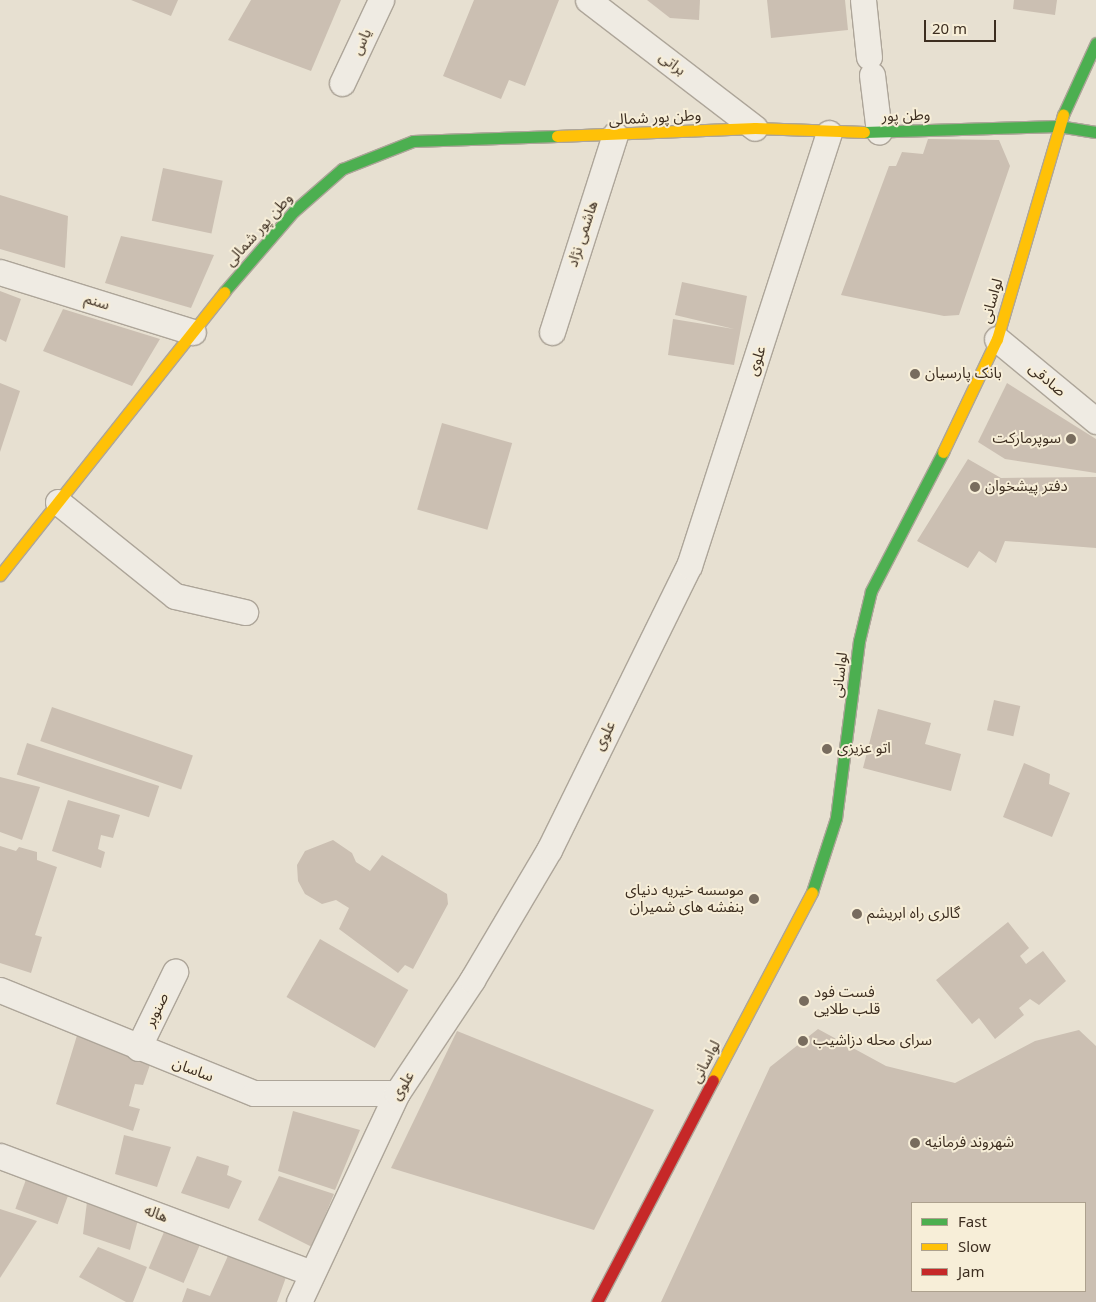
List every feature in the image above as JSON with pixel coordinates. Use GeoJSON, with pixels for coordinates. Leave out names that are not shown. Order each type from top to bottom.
{"type":"FeatureCollection","features":[{"type":"Feature","properties":{"kind":"main road","name":"لواسانی"},"geometry":{"type":"LineString","coordinates":[[597,1302],[815,886],[836,818],[859,641],[871,591],[924,491],[997,339],[1058,126],[1096,43]]}},
{"type":"Feature","properties":{"kind":"main road","name":"وطن پور"},"geometry":{"type":"LineString","coordinates":[[755,128],[829,132],[879,132],[1058,126],[1096,132]]}},
{"type":"Feature","properties":{"kind":"main road","name":"وطن پور شمالی"},"geometry":{"type":"LineString","coordinates":[[0,575],[249,261],[294,210],[342,169],[413,141],[615,136],[755,128]]}},
{"type":"Feature","properties":{"kind":"street","name":"یاس"},"geometry":{"type":"LineString","coordinates":[[342,84],[381,0]]}},
{"type":"Feature","properties":{"kind":"street","name":"براتی"},"geometry":{"type":"LineString","coordinates":[[588,0],[755,128]]}},
{"type":"Feature","properties":{"kind":"street"},"geometry":{"type":"LineString","coordinates":[[863,0],[879,132]]}},
{"type":"Feature","properties":{"kind":"street","name":"علوی"},"geometry":{"type":"LineString","coordinates":[[299,1302],[397,1094],[472,980],[548,850],[689,566],[829,132]]}},
{"type":"Feature","properties":{"kind":"street","name":"هاشمی نژاد"},"geometry":{"type":"LineString","coordinates":[[552,332],[615,136]]}},
{"type":"Feature","properties":{"kind":"street","name":"سنم"},"geometry":{"type":"LineString","coordinates":[[0,272],[193,332]]}},
{"type":"Feature","properties":{"kind":"street","name":"صادقی"},"geometry":{"type":"LineString","coordinates":[[997,339],[1096,421]]}},
{"type":"Feature","properties":{"kind":"street"},"geometry":{"type":"LineString","coordinates":[[58,502],[175,596],[245,612]]}},
{"type":"Feature","properties":{"kind":"street","name":"صنوبر"},"geometry":{"type":"LineString","coordinates":[[138,1048],[175,972]]}},
{"type":"Feature","properties":{"kind":"street","name":"ساسان"},"geometry":{"type":"LineString","coordinates":[[0,990],[254,1094],[397,1094]]}},
{"type":"Feature","properties":{"kind":"street","name":"هاله"},"geometry":{"type":"LineString","coordinates":[[0,1156],[312,1273]]}},
{"type":"Feature","properties":{"kind":"building"},"geometry":{"type":"Polygon","coordinates":[[[131,0],[178,0],[171,16],[131,0]]]}},
{"type":"Feature","properties":{"kind":"building"},"geometry":{"type":"Polygon","coordinates":[[[251,0],[341,0],[311,71],[228,40],[251,0]]]}},
{"type":"Feature","properties":{"kind":"building"},"geometry":{"type":"Polygon","coordinates":[[[474,0],[559,0],[525,86],[509,80],[501,99],[443,76],[474,0]]]}},
{"type":"Feature","properties":{"kind":"building"},"geometry":{"type":"Polygon","coordinates":[[[647,0],[700,0],[699,20],[670,18],[647,0]]]}},
{"type":"Feature","properties":{"kind":"building"},"geometry":{"type":"Polygon","coordinates":[[[767,0],[845,0],[848,30],[771,38],[767,0]]]}},
{"type":"Feature","properties":{"kind":"building"},"geometry":{"type":"Polygon","coordinates":[[[1014,0],[1057,0],[1055,15],[1013,9],[1014,0]]]}},
{"type":"Feature","properties":{"kind":"building"},"geometry":{"type":"Polygon","coordinates":[[[928,139],[999,140],[1010,166],[959,315],[944,316],[841,295],[889,166],[896,166],[902,152],[923,154],[928,139]]]}},
{"type":"Feature","properties":{"kind":"building"},"geometry":{"type":"Polygon","coordinates":[[[163,168],[223,181],[211,234],[152,221],[163,168]]]}},
{"type":"Feature","properties":{"kind":"building"},"geometry":{"type":"Polygon","coordinates":[[[0,195],[68,216],[65,268],[0,249],[0,195]]]}},
{"type":"Feature","properties":{"kind":"building"},"geometry":{"type":"Polygon","coordinates":[[[121,236],[214,255],[191,308],[105,283],[121,236]]]}},
{"type":"Feature","properties":{"kind":"building"},"geometry":{"type":"Polygon","coordinates":[[[682,282],[747,296],[734,365],[668,355],[673,319],[734,329],[675,315],[682,282]]]}},
{"type":"Feature","properties":{"kind":"building"},"geometry":{"type":"Polygon","coordinates":[[[0,291],[21,299],[6,342],[0,339],[0,291]]]}},
{"type":"Feature","properties":{"kind":"building"},"geometry":{"type":"Polygon","coordinates":[[[63,309],[160,339],[132,386],[43,351],[63,309]]]}},
{"type":"Feature","properties":{"kind":"building"},"geometry":{"type":"Polygon","coordinates":[[[0,383],[20,391],[0,452],[0,383]]]}},
{"type":"Feature","properties":{"kind":"building"},"geometry":{"type":"Polygon","coordinates":[[[1007,383],[1096,439],[1096,473],[1005,459],[978,442],[1007,383]]]}},
{"type":"Feature","properties":{"kind":"building"},"geometry":{"type":"Polygon","coordinates":[[[442,423],[512,443],[487,530],[417,510],[442,423]]]}},
{"type":"Feature","properties":{"kind":"building"},"geometry":{"type":"Polygon","coordinates":[[[968,459],[1001,478],[1096,477],[1096,548],[1005,541],[996,563],[979,551],[968,568],[917,541],[968,459]]]}},
{"type":"Feature","properties":{"kind":"building"},"geometry":{"type":"Polygon","coordinates":[[[994,700],[1020,706],[1013,736],[987,730],[994,700]]]}},
{"type":"Feature","properties":{"kind":"building"},"geometry":{"type":"Polygon","coordinates":[[[52,707],[193,756],[181,790],[40,741],[52,707]]]}},
{"type":"Feature","properties":{"kind":"building"},"geometry":{"type":"Polygon","coordinates":[[[878,709],[931,723],[925,744],[961,754],[951,791],[863,768],[878,709]]]}},
{"type":"Feature","properties":{"kind":"building"},"geometry":{"type":"Polygon","coordinates":[[[27,743],[159,786],[149,817],[17,774],[27,743]]]}},
{"type":"Feature","properties":{"kind":"building"},"geometry":{"type":"Polygon","coordinates":[[[1024,763],[1050,774],[1049,784],[1070,793],[1052,837],[1003,817],[1024,763]]]}},
{"type":"Feature","properties":{"kind":"building"},"geometry":{"type":"Polygon","coordinates":[[[0,777],[40,787],[22,840],[0,832],[0,777]]]}},
{"type":"Feature","properties":{"kind":"building"},"geometry":{"type":"Polygon","coordinates":[[[68,800],[120,815],[113,838],[101,835],[98,849],[105,852],[101,868],[52,851],[68,800]]]}},
{"type":"Feature","properties":{"kind":"building"},"geometry":{"type":"Polygon","coordinates":[[[333,840],[352,853],[356,862],[370,871],[382,855],[447,894],[448,904],[413,969],[405,965],[398,973],[339,929],[349,908],[336,900],[322,904],[305,894],[298,881],[297,865],[305,851],[333,840]]]}},
{"type":"Feature","properties":{"kind":"building"},"geometry":{"type":"Polygon","coordinates":[[[0,846],[16,851],[19,847],[37,852],[37,860],[57,867],[35,935],[42,937],[31,973],[0,963],[0,846]]]}},
{"type":"Feature","properties":{"kind":"building"},"geometry":{"type":"Polygon","coordinates":[[[1008,922],[1029,948],[1020,956],[1026,964],[1043,951],[1066,981],[1039,1005],[1030,999],[1019,1008],[1024,1015],[995,1039],[979,1018],[972,1024],[936,980],[1008,922]]]}},
{"type":"Feature","properties":{"kind":"building"},"geometry":{"type":"Polygon","coordinates":[[[320,939],[408,990],[375,1048],[286,997],[320,939]]]}},
{"type":"Feature","properties":{"kind":"building"},"geometry":{"type":"Polygon","coordinates":[[[79,1029],[152,1059],[143,1085],[135,1084],[129,1106],[140,1109],[133,1131],[56,1104],[79,1029]]]}},
{"type":"Feature","properties":{"kind":"building","name":"شهروند فرمانیه"},"geometry":{"type":"Polygon","coordinates":[[[818,1029],[886,1066],[955,1083],[1035,1041],[1079,1030],[1096,1046],[1096,1302],[661,1302],[770,1067],[818,1029]]]}},
{"type":"Feature","properties":{"kind":"building"},"geometry":{"type":"Polygon","coordinates":[[[457,1031],[654,1110],[594,1230],[391,1168],[457,1031]]]}},
{"type":"Feature","properties":{"kind":"building"},"geometry":{"type":"Polygon","coordinates":[[[293,1111],[360,1130],[335,1190],[278,1171],[293,1111]]]}},
{"type":"Feature","properties":{"kind":"building"},"geometry":{"type":"Polygon","coordinates":[[[124,1135],[171,1147],[157,1187],[115,1174],[124,1135]]]}},
{"type":"Feature","properties":{"kind":"building"},"geometry":{"type":"Polygon","coordinates":[[[197,1156],[229,1166],[227,1175],[242,1181],[229,1209],[181,1193],[197,1156]]]}},
{"type":"Feature","properties":{"kind":"building"},"geometry":{"type":"Polygon","coordinates":[[[28,1174],[70,1189],[58,1224],[15,1209],[28,1174]]]}},
{"type":"Feature","properties":{"kind":"building"},"geometry":{"type":"Polygon","coordinates":[[[279,1176],[334,1194],[312,1247],[258,1220],[279,1176]]]}},
{"type":"Feature","properties":{"kind":"building"},"geometry":{"type":"Polygon","coordinates":[[[88,1194],[139,1216],[130,1250],[83,1234],[88,1194]]]}},
{"type":"Feature","properties":{"kind":"building"},"geometry":{"type":"Polygon","coordinates":[[[0,1209],[37,1221],[0,1278],[0,1209]]]}},
{"type":"Feature","properties":{"kind":"building"},"geometry":{"type":"Polygon","coordinates":[[[167,1225],[202,1240],[184,1283],[149,1268],[167,1225]]]}},
{"type":"Feature","properties":{"kind":"building"},"geometry":{"type":"Polygon","coordinates":[[[98,1247],[147,1267],[133,1302],[126,1302],[79,1277],[98,1247]]]}},
{"type":"Feature","properties":{"kind":"building"},"geometry":{"type":"Polygon","coordinates":[[[231,1249],[289,1269],[277,1302],[182,1302],[187,1288],[210,1296],[231,1249]]]}},
{"type":"Feature","properties":{"kind":"traffic: fast"},"geometry":{"type":"LineString","coordinates":[[1063,115],[1096,43]]}},
{"type":"Feature","properties":{"kind":"traffic: fast"},"geometry":{"type":"LineString","coordinates":[[864,132],[1058,126],[1096,132]]}},
{"type":"Feature","properties":{"kind":"traffic: fast"},"geometry":{"type":"LineString","coordinates":[[224,292],[294,211],[342,169],[413,141],[557,136]]}},
{"type":"Feature","properties":{"kind":"traffic: fast"},"geometry":{"type":"LineString","coordinates":[[812,892],[836,818],[859,641],[871,591],[943,452]]}},
{"type":"Feature","properties":{"kind":"traffic: slow"},"geometry":{"type":"LineString","coordinates":[[943,452],[997,339],[1063,115]]}},
{"type":"Feature","properties":{"kind":"traffic: slow"},"geometry":{"type":"LineString","coordinates":[[557,136],[755,128],[864,132]]}},
{"type":"Feature","properties":{"kind":"traffic: slow"},"geometry":{"type":"LineString","coordinates":[[0,575],[224,292]]}},
{"type":"Feature","properties":{"kind":"traffic: slow"},"geometry":{"type":"LineString","coordinates":[[713,1080],[812,892]]}},
{"type":"Feature","properties":{"kind":"traffic: jam"},"geometry":{"type":"LineString","coordinates":[[597,1302],[713,1080]]}},
{"type":"Feature","properties":{"kind":"place","name":"بانک پارسیان"},"geometry":{"type":"Point","coordinates":[915,374]}},
{"type":"Feature","properties":{"kind":"place","name":"سوپرمارکت"},"geometry":{"type":"Point","coordinates":[1071,439]}},
{"type":"Feature","properties":{"kind":"place","name":"دفتر پیشخوان"},"geometry":{"type":"Point","coordinates":[975,487]}},
{"type":"Feature","properties":{"kind":"place","name":"اتو عزیزی"},"geometry":{"type":"Point","coordinates":[827,749]}},
{"type":"Feature","properties":{"kind":"place","name":"موسسه خیریه دنیای بنفشه های شمیران"},"geometry":{"type":"Point","coordinates":[754,899]}},
{"type":"Feature","properties":{"kind":"place","name":"گالری راه ابریشم"},"geometry":{"type":"Point","coordinates":[857,914]}},
{"type":"Feature","properties":{"kind":"place","name":"فست فود قلب طلایی"},"geometry":{"type":"Point","coordinates":[804,1001]}},
{"type":"Feature","properties":{"kind":"place","name":"سرای محله دزاشیب"},"geometry":{"type":"Point","coordinates":[803,1041]}},
{"type":"Feature","properties":{"kind":"place","name":"شهروند فرمانیه"},"geometry":{"type":"Point","coordinates":[915,1143]}}]}
